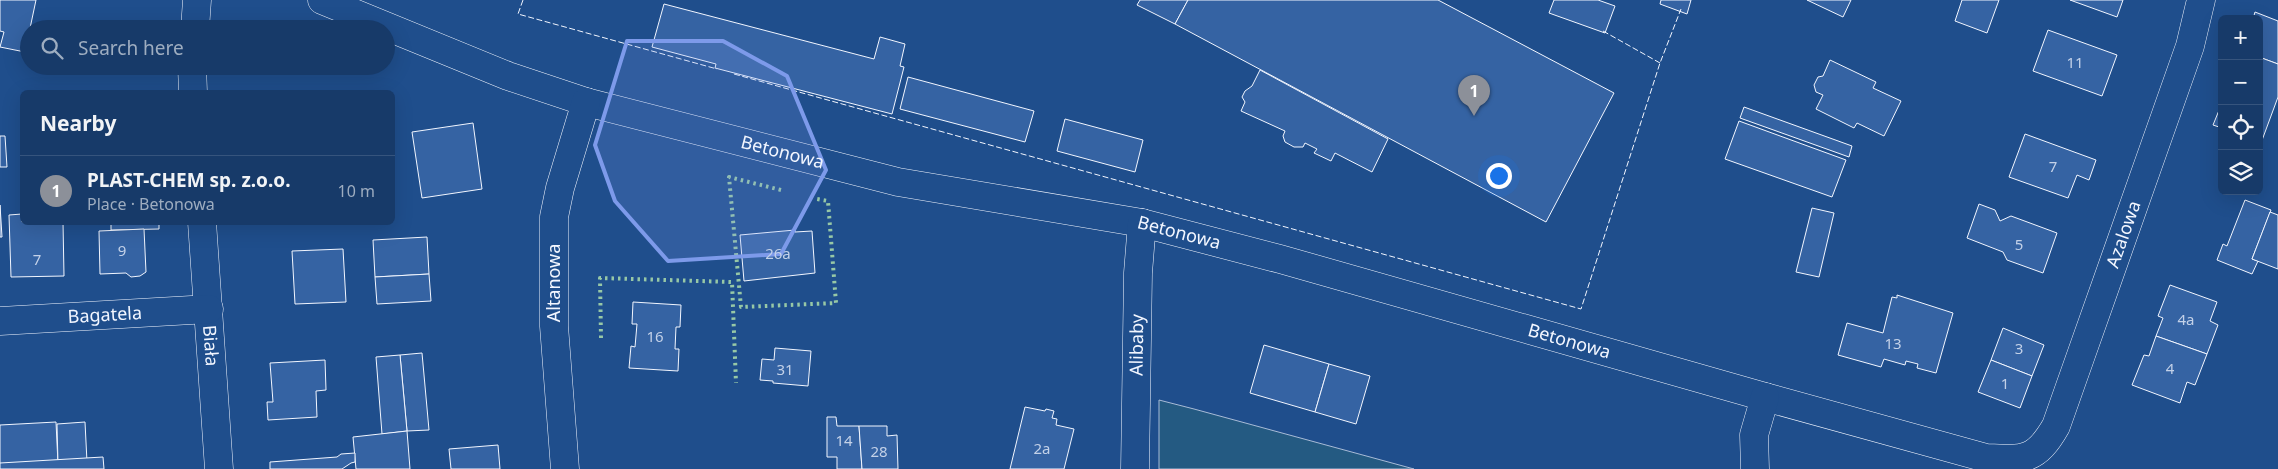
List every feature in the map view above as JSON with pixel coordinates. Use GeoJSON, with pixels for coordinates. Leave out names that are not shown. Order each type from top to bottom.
{"type":"FeatureCollection","features":[{"type":"Feature","properties":{"kind":"street"},"geometry":{"type":"LineString","coordinates":[[196,20],[197,0]]}},
{"type":"Feature","properties":{"kind":"street","name":"Betonowa"},"geometry":{"type":"LineString","coordinates":[[322,0],[371,20]]}},
{"type":"Feature","properties":{"kind":"street","name":"Azalowa"},"geometry":{"type":"LineString","coordinates":[[2030,463],[2045,446],[2056,426],[2190,46],[2201,0]]}},
{"type":"Feature","properties":{"kind":"street","name":"Betonowa"},"geometry":{"type":"LineString","coordinates":[[395,30],[508,76],[586,102],[898,182],[1142,223],[1280,259],[1986,458],[2030,463]]}},
{"type":"Feature","properties":{"kind":"street"},"geometry":{"type":"LineString","coordinates":[[192,75],[192,90]]}},
{"type":"Feature","properties":{"kind":"street","name":"Altanowa"},"geometry":{"type":"LineString","coordinates":[[565,469],[554,326],[554,216],[560,188],[586,102]]}},
{"type":"Feature","properties":{"kind":"street","name":"Alibaby"},"geometry":{"type":"LineString","coordinates":[[1135,469],[1138,273],[1142,223]]}},
{"type":"Feature","properties":{"kind":"street","name":"Biała"},"geometry":{"type":"LineString","coordinates":[[202,225],[219,469]]}},
{"type":"Feature","properties":{"kind":"street","name":"Bagatela"},"geometry":{"type":"LineString","coordinates":[[0,321],[209,309]]}},
{"type":"Feature","properties":{"kind":"street"},"geometry":{"type":"LineString","coordinates":[[1755,469],[1754,435],[1765,397]]}},
{"type":"Feature","properties":{"kind":"highlighted area"},"geometry":{"type":"Polygon","coordinates":[[[627,41],[723,41],[787,76],[826,170],[781,254],[668,261],[615,201],[595,145],[627,41]]]}},
{"type":"Feature","properties":{"kind":"shaded area"},"geometry":{"type":"Polygon","coordinates":[[[1159,400],[1194,409],[1414,469],[1159,469],[1159,400]]]}},
{"type":"Feature","properties":{"kind":"building"},"geometry":{"type":"Polygon","coordinates":[[[0,0],[36,0],[32,20],[20,20],[20,51],[0,47],[4,32],[0,31],[0,0]]]}},
{"type":"Feature","properties":{"kind":"building"},"geometry":{"type":"Polygon","coordinates":[[[1140,0],[1188,0],[1175,24],[1137,5],[1140,0]]]}},
{"type":"Feature","properties":{"kind":"building"},"geometry":{"type":"Polygon","coordinates":[[[1188,0],[1438,0],[1614,93],[1546,222],[1175,24],[1188,0]]]}},
{"type":"Feature","properties":{"kind":"building"},"geometry":{"type":"Polygon","coordinates":[[[1554,0],[1598,0],[1615,6],[1605,33],[1549,13],[1554,0]]]}},
{"type":"Feature","properties":{"kind":"building"},"geometry":{"type":"Polygon","coordinates":[[[1661,0],[1691,0],[1687,14],[1660,4],[1661,0]]]}},
{"type":"Feature","properties":{"kind":"building"},"geometry":{"type":"Polygon","coordinates":[[[1807,0],[1851,0],[1843,17],[1807,0]]]}},
{"type":"Feature","properties":{"kind":"building"},"geometry":{"type":"Polygon","coordinates":[[[1962,0],[1999,0],[1987,33],[1955,21],[1962,0]]]}},
{"type":"Feature","properties":{"kind":"building"},"geometry":{"type":"Polygon","coordinates":[[[2070,0],[2123,0],[2117,17],[2070,0]]]}},
{"type":"Feature","properties":{"kind":"building"},"geometry":{"type":"Polygon","coordinates":[[[664,4],[874,59],[880,37],[905,44],[900,66],[904,67],[892,114],[715,68],[716,64],[652,47],[664,4]]]}},
{"type":"Feature","properties":{"kind":"building"},"geometry":{"type":"Polygon","coordinates":[[[2263,15],[2278,21],[2278,64],[2263,58],[2263,15]]]}},
{"type":"Feature","properties":{"kind":"building"},"geometry":{"type":"Polygon","coordinates":[[[2048,30],[2117,55],[2102,96],[2033,71],[2048,30]]]}},
{"type":"Feature","properties":{"kind":"building"},"geometry":{"type":"Polygon","coordinates":[[[2263,58],[2278,64],[2278,97],[2263,138],[2263,58]]]}},
{"type":"Feature","properties":{"kind":"building"},"geometry":{"type":"Polygon","coordinates":[[[1830,60],[1876,82],[1873,88],[1901,101],[1884,136],[1857,123],[1854,128],[1816,109],[1823,95],[1816,92],[1814,85],[1818,77],[1823,76],[1830,60]]]}},
{"type":"Feature","properties":{"kind":"building"},"geometry":{"type":"Polygon","coordinates":[[[1260,70],[1388,139],[1372,172],[1335,153],[1331,161],[1314,153],[1317,149],[1305,143],[1303,147],[1294,147],[1285,142],[1283,136],[1285,131],[1241,111],[1245,102],[1242,97],[1245,91],[1252,86],[1260,70]]]}},
{"type":"Feature","properties":{"kind":"building"},"geometry":{"type":"Polygon","coordinates":[[[908,77],[1034,111],[1025,142],[900,109],[908,77]]]}},
{"type":"Feature","properties":{"kind":"building"},"geometry":{"type":"Polygon","coordinates":[[[1744,107],[1852,146],[1849,157],[1740,118],[1744,107]]]}},
{"type":"Feature","properties":{"kind":"building"},"geometry":{"type":"Polygon","coordinates":[[[2218,113],[2218,127],[2213,125],[2218,113]]]}},
{"type":"Feature","properties":{"kind":"building"},"geometry":{"type":"Polygon","coordinates":[[[1065,119],[1143,140],[1135,172],[1057,151],[1065,119]]]}},
{"type":"Feature","properties":{"kind":"building"},"geometry":{"type":"Polygon","coordinates":[[[1739,121],[1846,160],[1832,197],[1725,159],[1739,121]]]}},
{"type":"Feature","properties":{"kind":"building"},"geometry":{"type":"Polygon","coordinates":[[[473,123],[482,189],[422,198],[412,132],[473,123]]]}},
{"type":"Feature","properties":{"kind":"building"},"geometry":{"type":"Polygon","coordinates":[[[2025,134],[2096,160],[2089,180],[2077,175],[2068,198],[2009,177],[2025,134]]]}},
{"type":"Feature","properties":{"kind":"building"},"geometry":{"type":"Polygon","coordinates":[[[0,136],[5,136],[7,167],[0,167],[0,136]]]}},
{"type":"Feature","properties":{"kind":"building"},"geometry":{"type":"Polygon","coordinates":[[[2245,200],[2271,210],[2252,259],[2258,261],[2252,274],[2217,260],[2223,244],[2227,246],[2245,200]]]}},
{"type":"Feature","properties":{"kind":"building"},"geometry":{"type":"Polygon","coordinates":[[[1979,204],[1995,210],[2000,221],[2011,216],[2057,233],[2043,273],[2007,260],[2003,252],[1967,238],[1979,204]]]}},
{"type":"Feature","properties":{"kind":"building"},"geometry":{"type":"Polygon","coordinates":[[[0,205],[2,237],[0,237],[0,205]]]}},
{"type":"Feature","properties":{"kind":"building"},"geometry":{"type":"Polygon","coordinates":[[[1812,208],[1834,213],[1819,277],[1796,272],[1812,208]]]}},
{"type":"Feature","properties":{"kind":"building"},"geometry":{"type":"Polygon","coordinates":[[[2270,212],[2278,215],[2278,269],[2252,259],[2270,212]]]}},
{"type":"Feature","properties":{"kind":"building"},"geometry":{"type":"Polygon","coordinates":[[[20,214],[20,225],[63,225],[64,276],[11,277],[9,215],[20,214]]]}},
{"type":"Feature","properties":{"kind":"building"},"geometry":{"type":"Polygon","coordinates":[[[111,225],[159,225],[159,229],[111,230],[111,225]]]}},
{"type":"Feature","properties":{"kind":"building"},"geometry":{"type":"Polygon","coordinates":[[[144,229],[146,272],[140,276],[131,277],[126,273],[100,274],[99,231],[144,229]]]}},
{"type":"Feature","properties":{"kind":"building"},"geometry":{"type":"Polygon","coordinates":[[[795,230],[795,232],[812,231],[815,273],[744,281],[740,235],[795,230]]]}},
{"type":"Feature","properties":{"kind":"building"},"geometry":{"type":"Polygon","coordinates":[[[427,237],[429,274],[375,277],[373,240],[427,237]]]}},
{"type":"Feature","properties":{"kind":"building"},"geometry":{"type":"Polygon","coordinates":[[[343,249],[346,302],[295,304],[292,251],[343,249]]]}},
{"type":"Feature","properties":{"kind":"building"},"geometry":{"type":"Polygon","coordinates":[[[429,274],[431,301],[377,304],[375,277],[429,274]]]}},
{"type":"Feature","properties":{"kind":"building"},"geometry":{"type":"Polygon","coordinates":[[[2170,285],[2217,302],[2210,321],[2218,325],[2207,354],[2156,336],[2163,318],[2158,316],[2170,285]]]}},
{"type":"Feature","properties":{"kind":"building"},"geometry":{"type":"Polygon","coordinates":[[[1897,295],[1953,313],[1936,373],[1917,368],[1918,364],[1906,361],[1905,365],[1884,359],[1881,367],[1838,355],[1847,323],[1883,333],[1892,297],[1897,298],[1897,295]]]}},
{"type":"Feature","properties":{"kind":"building"},"geometry":{"type":"Polygon","coordinates":[[[633,302],[681,305],[680,327],[676,327],[675,349],[679,349],[678,371],[629,368],[631,346],[635,347],[637,324],[632,324],[633,302]]]}},
{"type":"Feature","properties":{"kind":"building"},"geometry":{"type":"Polygon","coordinates":[[[2003,328],[2044,345],[2032,376],[1991,360],[2003,328]]]}},
{"type":"Feature","properties":{"kind":"building"},"geometry":{"type":"Polygon","coordinates":[[[2156,336],[2207,354],[2195,385],[2187,382],[2180,403],[2132,385],[2144,355],[2149,356],[2156,336]]]}},
{"type":"Feature","properties":{"kind":"building"},"geometry":{"type":"Polygon","coordinates":[[[1264,345],[1329,364],[1315,412],[1250,393],[1264,345]]]}},
{"type":"Feature","properties":{"kind":"building"},"geometry":{"type":"Polygon","coordinates":[[[775,348],[811,351],[808,386],[760,380],[762,359],[774,360],[775,348]]]}},
{"type":"Feature","properties":{"kind":"building"},"geometry":{"type":"Polygon","coordinates":[[[422,353],[429,430],[407,431],[400,355],[422,353]]]}},
{"type":"Feature","properties":{"kind":"building"},"geometry":{"type":"Polygon","coordinates":[[[400,355],[407,431],[382,434],[376,357],[400,355]]]}},
{"type":"Feature","properties":{"kind":"building"},"geometry":{"type":"Polygon","coordinates":[[[325,360],[326,390],[316,391],[317,417],[268,420],[267,402],[273,402],[270,363],[325,360]]]}},
{"type":"Feature","properties":{"kind":"building"},"geometry":{"type":"Polygon","coordinates":[[[1991,360],[2032,376],[2020,408],[1978,392],[1991,360]]]}},
{"type":"Feature","properties":{"kind":"building"},"geometry":{"type":"Polygon","coordinates":[[[1329,364],[1370,376],[1356,424],[1315,412],[1329,364]]]}},
{"type":"Feature","properties":{"kind":"building"},"geometry":{"type":"Polygon","coordinates":[[[1025,407],[1054,411],[1052,418],[1057,419],[1056,425],[1074,429],[1064,469],[1010,469],[1025,407]]]}},
{"type":"Feature","properties":{"kind":"building"},"geometry":{"type":"Polygon","coordinates":[[[827,417],[836,417],[837,426],[859,426],[862,469],[837,469],[837,457],[827,457],[827,417]]]}},
{"type":"Feature","properties":{"kind":"building"},"geometry":{"type":"Polygon","coordinates":[[[56,422],[58,464],[0,467],[0,425],[56,422]]]}},
{"type":"Feature","properties":{"kind":"building"},"geometry":{"type":"Polygon","coordinates":[[[85,422],[87,462],[58,464],[57,424],[85,422]]]}},
{"type":"Feature","properties":{"kind":"building"},"geometry":{"type":"Polygon","coordinates":[[[859,426],[887,426],[887,436],[897,435],[898,469],[862,469],[859,426]]]}},
{"type":"Feature","properties":{"kind":"building"},"geometry":{"type":"Polygon","coordinates":[[[407,431],[410,469],[356,469],[353,437],[407,431]]]}},
{"type":"Feature","properties":{"kind":"building"},"geometry":{"type":"Polygon","coordinates":[[[498,445],[500,469],[451,469],[449,449],[498,445]]]}},
{"type":"Feature","properties":{"kind":"building"},"geometry":{"type":"Polygon","coordinates":[[[355,453],[355,462],[342,469],[270,469],[270,462],[337,457],[341,454],[355,453]]]}},
{"type":"Feature","properties":{"kind":"building"},"geometry":{"type":"Polygon","coordinates":[[[103,457],[104,469],[0,469],[0,463],[103,457]]]}},
{"type":"Feature","properties":{"kind":"hedge"},"geometry":{"type":"LineString","coordinates":[[781,190],[729,177],[741,307],[836,303],[828,201],[817,199]]}},
{"type":"Feature","properties":{"kind":"hedge"},"geometry":{"type":"LineString","coordinates":[[601,338],[600,278],[732,282],[736,383]]}},
{"type":"Feature","properties":{"kind":"fence"},"geometry":{"type":"LineString","coordinates":[[523,0],[518,14],[717,69]]}},
{"type":"Feature","properties":{"kind":"fence"},"geometry":{"type":"LineString","coordinates":[[734,74],[1581,309],[1660,63],[1681,9]]}},
{"type":"Feature","properties":{"kind":"fence"},"geometry":{"type":"LineString","coordinates":[[1603,31],[1660,63]]}},
{"type":"Feature","properties":{"kind":"place","name":"PLAST-CHEM sp. z.o.o."},"geometry":{"type":"Point","coordinates":[1474,116]}}]}
